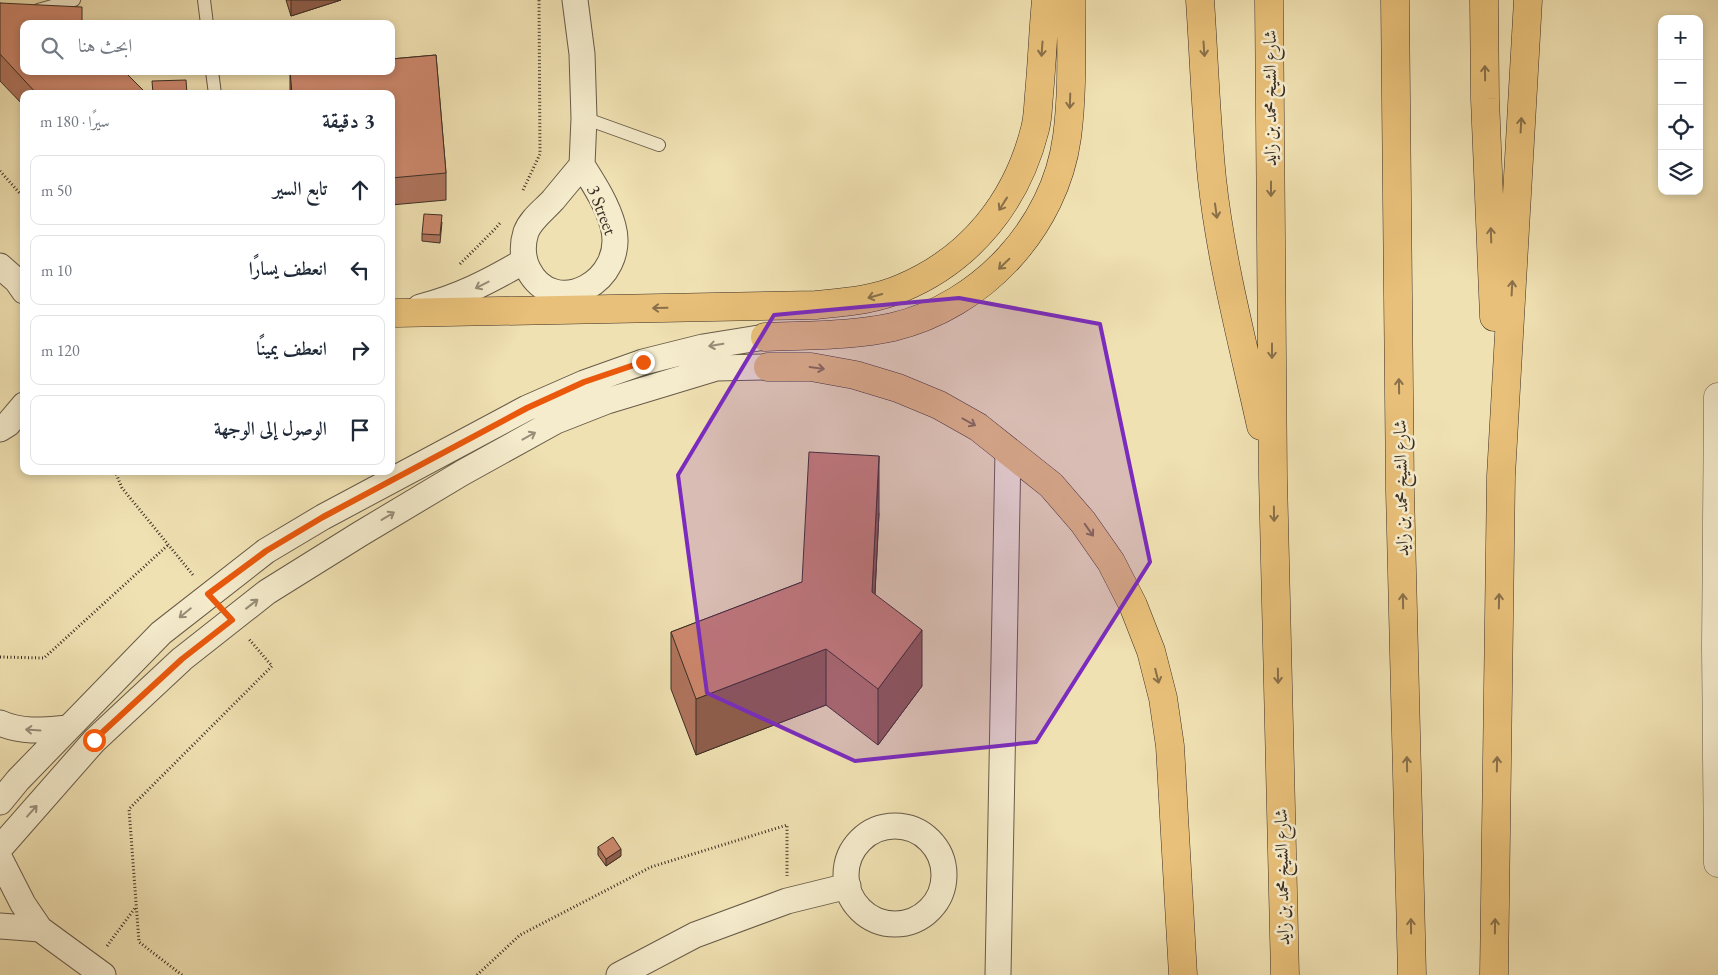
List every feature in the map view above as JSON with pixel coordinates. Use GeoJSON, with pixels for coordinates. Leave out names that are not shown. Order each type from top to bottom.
{"type":"FeatureCollection","features":[{"type":"Feature","properties":{"kind":"highway"},"geometry":{"type":"LineString","coordinates":[[395,313],[816,305],[860,301],[901,289],[940,268],[974,241],[1002,207],[1022,169],[1035,127],[1046,0]]}},
{"type":"Feature","properties":{"kind":"highway"},"geometry":{"type":"LineString","coordinates":[[764,337],[860,332],[893,327],[918,319],[956,301],[984,282],[1009,259],[1030,232],[1047,203],[1060,171],[1067,138],[1070,104],[1071,0]]}},
{"type":"Feature","properties":{"kind":"highway"},"geometry":{"type":"LineString","coordinates":[[1200,0],[1212,179],[1217,216],[1230,285],[1273,478]]}},
{"type":"Feature","properties":{"kind":"highway","name":"شارع الشيخ محمد بن زايد"},"geometry":{"type":"LineString","coordinates":[[1270,0],[1273,478],[1285,975]]}},
{"type":"Feature","properties":{"kind":"highway","name":"شارع الشيخ محمد بن زايد"},"geometry":{"type":"LineString","coordinates":[[1395,0],[1400,491],[1412,975]]}},
{"type":"Feature","properties":{"kind":"highway"},"geometry":{"type":"LineString","coordinates":[[1484,0],[1485,99],[1501,476]]}},
{"type":"Feature","properties":{"kind":"highway"},"geometry":{"type":"LineString","coordinates":[[1494,975],[1501,476],[1528,0]]}},
{"type":"Feature","properties":{"kind":"highway"},"geometry":{"type":"LineString","coordinates":[[768,367],[811,367],[855,375],[898,388],[939,405],[978,427],[1051,485],[1083,522],[1111,562],[1133,605],[1151,651],[1163,698],[1170,746],[1182,975]]}},
{"type":"Feature","properties":{"kind":"street","name":"3 Street"},"geometry":{"type":"LineString","coordinates":[[575,0],[582,54],[584,118],[582,165],[598,191],[613,227],[615,244],[612,259],[604,273],[592,285],[577,292],[561,293],[545,288],[532,277],[524,260],[523,246],[527,230],[582,165]]}},
{"type":"Feature","properties":{"kind":"street"},"geometry":{"type":"LineString","coordinates":[[395,313],[446,300],[467,292],[524,260]]}},
{"type":"Feature","properties":{"kind":"street"},"geometry":{"type":"LineString","coordinates":[[0,266],[20,285]]}},
{"type":"Feature","properties":{"kind":"street"},"geometry":{"type":"LineString","coordinates":[[0,802],[18,780],[160,632],[266,551],[323,517],[527,408],[584,382],[643,362],[703,347],[764,337]]}},
{"type":"Feature","properties":{"kind":"street"},"geometry":{"type":"LineString","coordinates":[[0,848],[94,740],[182,659],[267,592],[462,473],[556,421],[608,401],[716,368],[768,367]]}},
{"type":"Feature","properties":{"kind":"street"},"geometry":{"type":"LineString","coordinates":[[1718,398],[1716,647],[1718,863]]}},
{"type":"Feature","properties":{"kind":"street"},"geometry":{"type":"LineString","coordinates":[[0,429],[8,424],[20,410]]}},
{"type":"Feature","properties":{"kind":"street"},"geometry":{"type":"LineString","coordinates":[[998,975],[1008,451]]}},
{"type":"Feature","properties":{"kind":"street"},"geometry":{"type":"LineString","coordinates":[[0,723],[9,727],[38,731],[67,728]]}},
{"type":"Feature","properties":{"kind":"street"},"geometry":{"type":"LineString","coordinates":[[0,859],[18,896],[40,929],[97,971]]}},
{"type":"Feature","properties":{"kind":"street"},"geometry":{"type":"LineString","coordinates":[[619,975],[694,935],[787,901],[848,886]]}},
{"type":"Feature","properties":{"kind":"street"},"geometry":{"type":"LineString","coordinates":[[0,926],[40,929]]}},
{"type":"Feature","properties":{"kind":"lane"},"geometry":{"type":"LineString","coordinates":[[28,13],[74,0]]}},
{"type":"Feature","properties":{"kind":"lane"},"geometry":{"type":"LineString","coordinates":[[204,0],[206,20]]}},
{"type":"Feature","properties":{"kind":"lane"},"geometry":{"type":"LineString","coordinates":[[213,75],[214,90]]}},
{"type":"Feature","properties":{"kind":"lane"},"geometry":{"type":"LineString","coordinates":[[584,118],[659,145]]}},
{"type":"Feature","properties":{"kind":"path"},"geometry":{"type":"LineString","coordinates":[[520,197],[540,154],[540,0]]}},
{"type":"Feature","properties":{"kind":"path"},"geometry":{"type":"LineString","coordinates":[[0,170],[20,193]]}},
{"type":"Feature","properties":{"kind":"path"},"geometry":{"type":"LineString","coordinates":[[457,265],[505,217]]}},
{"type":"Feature","properties":{"kind":"path"},"geometry":{"type":"LineString","coordinates":[[117,475],[122,488],[208,594]]}},
{"type":"Feature","properties":{"kind":"path"},"geometry":{"type":"LineString","coordinates":[[0,657],[44,658],[168,545]]}},
{"type":"Feature","properties":{"kind":"path"},"geometry":{"type":"LineString","coordinates":[[182,975],[139,942],[129,809],[272,666],[232,620]]}},
{"type":"Feature","properties":{"kind":"path"},"geometry":{"type":"LineString","coordinates":[[478,975],[520,934],[651,867],[787,825],[787,901]]}},
{"type":"Feature","properties":{"kind":"path"},"geometry":{"type":"LineString","coordinates":[[97,971],[135,908]]}},
{"type":"Feature","properties":{"kind":"highlighted area"},"geometry":{"type":"Polygon","coordinates":[[[959,298],[1100,324],[1150,562],[1036,742],[855,761],[707,693],[678,475],[774,315],[959,298]]]}},
{"type":"Feature","properties":{"kind":"building"},"geometry":{"type":"Polygon","coordinates":[[[0,3],[82,7],[82,20],[20,20],[20,75],[128,75],[143,90],[33,90],[0,54],[0,3]]]}},
{"type":"Feature","properties":{"kind":"building"},"geometry":{"type":"Polygon","coordinates":[[[436,55],[446,173],[395,178],[395,90],[292,90],[290,75],[395,75],[395,59],[436,55]]]}},
{"type":"Feature","properties":{"kind":"building"},"geometry":{"type":"Polygon","coordinates":[[[186,80],[187,90],[153,90],[152,81],[186,80]]]}},
{"type":"Feature","properties":{"kind":"building"},"geometry":{"type":"Polygon","coordinates":[[[424,214],[442,215],[440,235],[422,234],[424,214]]]}},
{"type":"Feature","properties":{"kind":"building"},"geometry":{"type":"Polygon","coordinates":[[[809,452],[879,456],[872,592],[922,630],[878,689],[826,649],[696,699],[671,632],[802,582],[809,452]]]}},
{"type":"Feature","properties":{"kind":"building"},"geometry":{"type":"Polygon","coordinates":[[[613,837],[621,849],[606,859],[598,847],[613,837]]]}},
{"type":"Feature","properties":{"kind":"route"},"geometry":{"type":"LineString","coordinates":[[94,740],[182,659],[232,620],[208,594],[266,551],[323,517],[527,408],[584,382],[643,362]]}}]}
